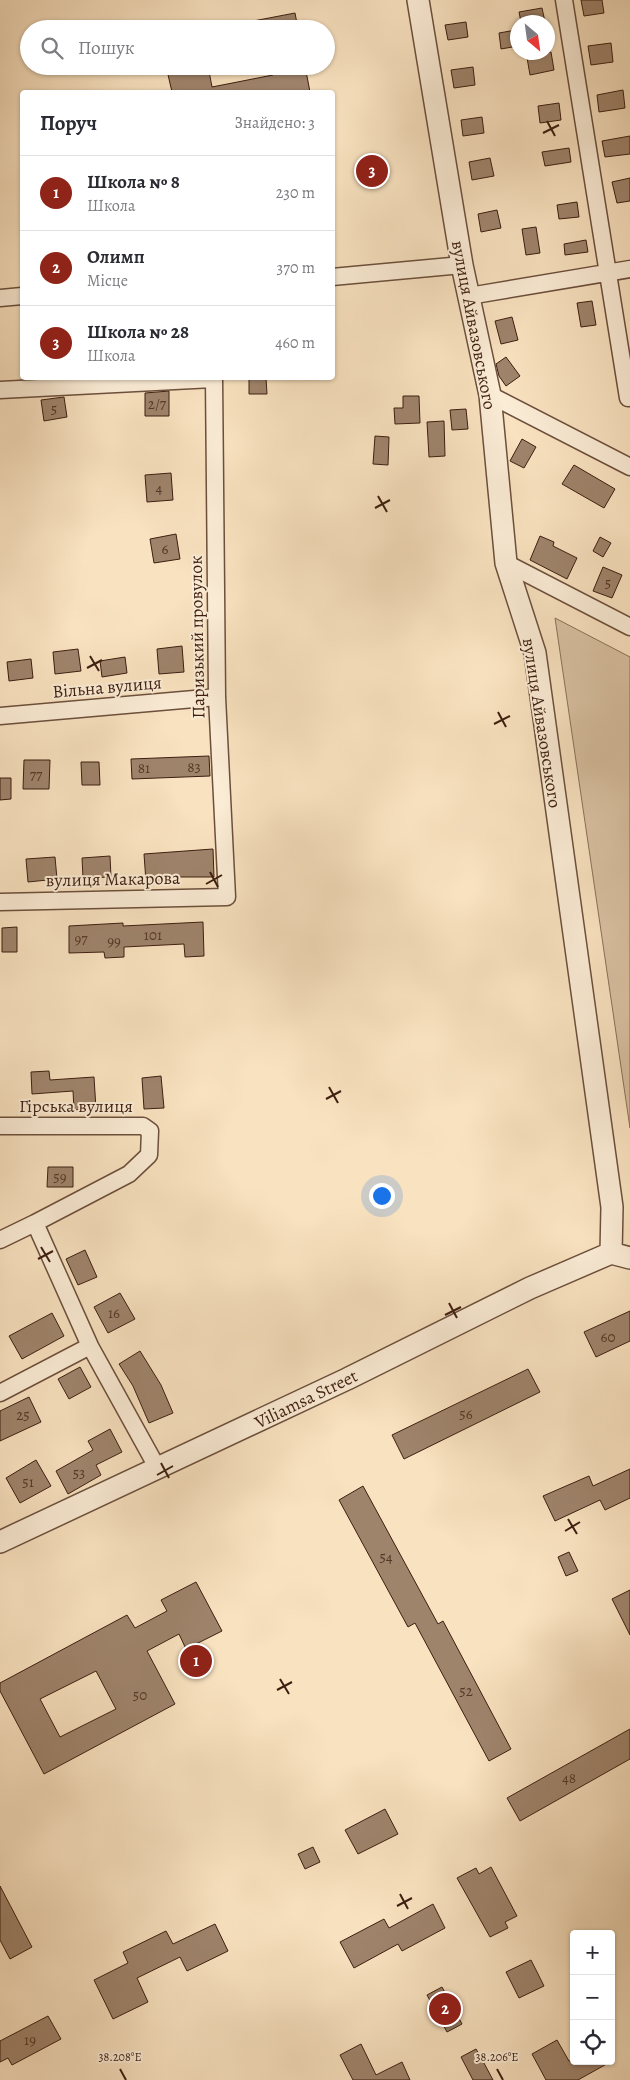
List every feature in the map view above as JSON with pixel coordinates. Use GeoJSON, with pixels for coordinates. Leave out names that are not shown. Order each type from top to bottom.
{"type":"FeatureCollection","features":[{"type":"Feature","properties":{"kind":"street","name":"вулиця Айвазовського"},"geometry":{"type":"LineString","coordinates":[[418,0],[462,265],[490,395],[506,563],[535,653],[612,1207],[621,1256]]}},
{"type":"Feature","properties":{"kind":"street"},"geometry":{"type":"LineString","coordinates":[[564,0],[606,274],[628,398]]}},
{"type":"Feature","properties":{"kind":"street"},"geometry":{"type":"LineString","coordinates":[[335,277],[462,265]]}},
{"type":"Feature","properties":{"kind":"street"},"geometry":{"type":"LineString","coordinates":[[469,296],[630,269]]}},
{"type":"Feature","properties":{"kind":"street"},"geometry":{"type":"LineString","coordinates":[[0,298],[20,296]]}},
{"type":"Feature","properties":{"kind":"street"},"geometry":{"type":"LineString","coordinates":[[0,390],[178,380]]}},
{"type":"Feature","properties":{"kind":"street","name":"Паризький провулок"},"geometry":{"type":"LineString","coordinates":[[213,380],[217,697],[227,897]]}},
{"type":"Feature","properties":{"kind":"street"},"geometry":{"type":"LineString","coordinates":[[490,395],[630,467]]}},
{"type":"Feature","properties":{"kind":"street"},"geometry":{"type":"LineString","coordinates":[[506,563],[630,627]]}},
{"type":"Feature","properties":{"kind":"street","name":"Вільна вулиця"},"geometry":{"type":"LineString","coordinates":[[0,716],[217,697]]}},
{"type":"Feature","properties":{"kind":"street","name":"вулиця Макарова"},"geometry":{"type":"LineString","coordinates":[[0,902],[227,897]]}},
{"type":"Feature","properties":{"kind":"street","name":"Гірська вулиця"},"geometry":{"type":"LineString","coordinates":[[0,1126],[143,1126],[150,1131],[149,1155],[129,1174],[35,1223]]}},
{"type":"Feature","properties":{"kind":"street"},"geometry":{"type":"LineString","coordinates":[[0,1240],[35,1223],[90,1346],[158,1469]]}},
{"type":"Feature","properties":{"kind":"street","name":"Viliamsa Street"},"geometry":{"type":"LineString","coordinates":[[0,1542],[158,1469],[530,1288],[621,1256]]}},
{"type":"Feature","properties":{"kind":"street"},"geometry":{"type":"LineString","coordinates":[[0,1393],[90,1346]]}},
{"type":"Feature","properties":{"kind":"shaded area"},"geometry":{"type":"Polygon","coordinates":[[[555,618],[630,657],[630,1128],[555,618]]]}},
{"type":"Feature","properties":{"kind":"building"},"geometry":{"type":"Polygon","coordinates":[[[581,0],[602,0],[604,13],[584,16],[581,0]]]}},
{"type":"Feature","properties":{"kind":"building"},"geometry":{"type":"Polygon","coordinates":[[[542,8],[544,15],[520,15],[519,12],[542,8]]]}},
{"type":"Feature","properties":{"kind":"building"},"geometry":{"type":"Polygon","coordinates":[[[295,13],[296,20],[259,20],[295,13]]]}},
{"type":"Feature","properties":{"kind":"building"},"geometry":{"type":"Polygon","coordinates":[[[466,22],[468,37],[448,40],[445,25],[466,22]]]}},
{"type":"Feature","properties":{"kind":"building"},"geometry":{"type":"Polygon","coordinates":[[[510,31],[510,47],[501,49],[499,33],[510,31]]]}},
{"type":"Feature","properties":{"kind":"building"},"geometry":{"type":"Polygon","coordinates":[[[611,43],[613,62],[591,65],[588,46],[611,43]]]}},
{"type":"Feature","properties":{"kind":"building"},"geometry":{"type":"Polygon","coordinates":[[[527,60],[552,60],[554,70],[530,75],[527,60]]]}},
{"type":"Feature","properties":{"kind":"building"},"geometry":{"type":"Polygon","coordinates":[[[473,67],[475,85],[454,88],[451,70],[473,67]]]}},
{"type":"Feature","properties":{"kind":"building"},"geometry":{"type":"Polygon","coordinates":[[[168,75],[210,75],[212,87],[273,75],[307,75],[310,90],[172,90],[168,75]]]}},
{"type":"Feature","properties":{"kind":"building"},"geometry":{"type":"Polygon","coordinates":[[[623,90],[625,108],[599,112],[597,95],[623,90]]]}},
{"type":"Feature","properties":{"kind":"building"},"geometry":{"type":"Polygon","coordinates":[[[559,103],[561,120],[540,123],[538,106],[559,103]]]}},
{"type":"Feature","properties":{"kind":"building"},"geometry":{"type":"Polygon","coordinates":[[[482,117],[484,133],[463,136],[461,120],[482,117]]]}},
{"type":"Feature","properties":{"kind":"building"},"geometry":{"type":"Polygon","coordinates":[[[630,136],[630,154],[605,157],[602,141],[630,136]]]}},
{"type":"Feature","properties":{"kind":"building"},"geometry":{"type":"Polygon","coordinates":[[[569,148],[571,162],[545,166],[542,152],[569,148]]]}},
{"type":"Feature","properties":{"kind":"building"},"geometry":{"type":"Polygon","coordinates":[[[490,158],[494,176],[472,180],[469,162],[490,158]]]}},
{"type":"Feature","properties":{"kind":"building"},"geometry":{"type":"Polygon","coordinates":[[[630,178],[630,201],[617,203],[612,182],[630,178]]]}},
{"type":"Feature","properties":{"kind":"building"},"geometry":{"type":"Polygon","coordinates":[[[577,202],[579,217],[559,219],[557,205],[577,202]]]}},
{"type":"Feature","properties":{"kind":"building"},"geometry":{"type":"Polygon","coordinates":[[[497,210],[501,228],[481,232],[478,214],[497,210]]]}},
{"type":"Feature","properties":{"kind":"building"},"geometry":{"type":"Polygon","coordinates":[[[536,227],[540,253],[526,255],[522,229],[536,227]]]}},
{"type":"Feature","properties":{"kind":"building"},"geometry":{"type":"Polygon","coordinates":[[[586,240],[588,252],[565,255],[564,244],[586,240]]]}},
{"type":"Feature","properties":{"kind":"building"},"geometry":{"type":"Polygon","coordinates":[[[592,301],[596,325],[581,327],[577,303],[592,301]]]}},
{"type":"Feature","properties":{"kind":"building"},"geometry":{"type":"Polygon","coordinates":[[[512,317],[518,340],[501,344],[495,321],[512,317]]]}},
{"type":"Feature","properties":{"kind":"building"},"geometry":{"type":"Polygon","coordinates":[[[506,357],[520,376],[506,386],[499,376],[496,364],[506,357]]]}},
{"type":"Feature","properties":{"kind":"building"},"geometry":{"type":"Polygon","coordinates":[[[249,380],[266,380],[267,394],[249,394],[249,380]]]}},
{"type":"Feature","properties":{"kind":"building"},"geometry":{"type":"Polygon","coordinates":[[[169,391],[169,416],[145,416],[145,393],[169,391]]]}},
{"type":"Feature","properties":{"kind":"building"},"geometry":{"type":"Polygon","coordinates":[[[403,396],[419,396],[420,423],[395,424],[394,408],[403,408],[403,396]]]}},
{"type":"Feature","properties":{"kind":"building"},"geometry":{"type":"Polygon","coordinates":[[[64,397],[67,417],[44,421],[41,400],[64,397]]]}},
{"type":"Feature","properties":{"kind":"building"},"geometry":{"type":"Polygon","coordinates":[[[466,409],[468,429],[452,430],[450,410],[466,409]]]}},
{"type":"Feature","properties":{"kind":"building"},"geometry":{"type":"Polygon","coordinates":[[[444,421],[445,456],[429,457],[427,422],[444,421]]]}},
{"type":"Feature","properties":{"kind":"building"},"geometry":{"type":"Polygon","coordinates":[[[375,436],[389,437],[388,465],[373,464],[375,436]]]}},
{"type":"Feature","properties":{"kind":"building"},"geometry":{"type":"Polygon","coordinates":[[[522,439],[536,447],[524,468],[510,461],[522,439]]]}},
{"type":"Feature","properties":{"kind":"building"},"geometry":{"type":"Polygon","coordinates":[[[574,465],[615,489],[604,508],[562,484],[574,465]]]}},
{"type":"Feature","properties":{"kind":"building"},"geometry":{"type":"Polygon","coordinates":[[[171,473],[173,500],[147,502],[145,475],[171,473]]]}},
{"type":"Feature","properties":{"kind":"building"},"geometry":{"type":"Polygon","coordinates":[[[176,534],[180,559],[154,563],[150,539],[176,534]]]}},
{"type":"Feature","properties":{"kind":"building"},"geometry":{"type":"Polygon","coordinates":[[[540,536],[554,542],[553,546],[577,558],[567,579],[530,560],[540,536]]]}},
{"type":"Feature","properties":{"kind":"building"},"geometry":{"type":"Polygon","coordinates":[[[600,537],[611,543],[603,557],[593,551],[600,537]]]}},
{"type":"Feature","properties":{"kind":"building"},"geometry":{"type":"Polygon","coordinates":[[[603,567],[622,575],[612,598],[593,591],[603,567]]]}},
{"type":"Feature","properties":{"kind":"building"},"geometry":{"type":"Polygon","coordinates":[[[182,646],[184,672],[159,674],[157,649],[182,646]]]}},
{"type":"Feature","properties":{"kind":"building"},"geometry":{"type":"Polygon","coordinates":[[[78,649],[81,671],[55,674],[53,652],[78,649]]]}},
{"type":"Feature","properties":{"kind":"building"},"geometry":{"type":"Polygon","coordinates":[[[125,657],[127,673],[102,677],[100,661],[125,657]]]}},
{"type":"Feature","properties":{"kind":"building"},"geometry":{"type":"Polygon","coordinates":[[[31,659],[33,678],[9,681],[7,662],[31,659]]]}},
{"type":"Feature","properties":{"kind":"building"},"geometry":{"type":"Polygon","coordinates":[[[209,756],[210,776],[132,779],[131,759],[209,756]]]}},
{"type":"Feature","properties":{"kind":"building"},"geometry":{"type":"Polygon","coordinates":[[[24,760],[50,760],[49,789],[23,789],[24,760]]]}},
{"type":"Feature","properties":{"kind":"building"},"geometry":{"type":"Polygon","coordinates":[[[81,762],[99,762],[100,785],[82,785],[81,762]]]}},
{"type":"Feature","properties":{"kind":"building"},"geometry":{"type":"Polygon","coordinates":[[[0,778],[11,778],[11,799],[0,800],[0,778]]]}},
{"type":"Feature","properties":{"kind":"building"},"geometry":{"type":"Polygon","coordinates":[[[213,849],[214,877],[167,877],[167,881],[146,882],[144,854],[213,849]]]}},
{"type":"Feature","properties":{"kind":"building"},"geometry":{"type":"Polygon","coordinates":[[[110,856],[111,877],[83,878],[82,858],[110,856]]]}},
{"type":"Feature","properties":{"kind":"building"},"geometry":{"type":"Polygon","coordinates":[[[55,857],[57,879],[28,882],[26,859],[55,857]]]}},
{"type":"Feature","properties":{"kind":"building"},"geometry":{"type":"Polygon","coordinates":[[[203,922],[204,956],[185,957],[184,944],[124,947],[124,957],[105,958],[104,952],[69,953],[69,926],[123,923],[123,926],[203,922]]]}},
{"type":"Feature","properties":{"kind":"building"},"geometry":{"type":"Polygon","coordinates":[[[17,927],[17,952],[2,952],[2,928],[17,927]]]}},
{"type":"Feature","properties":{"kind":"building"},"geometry":{"type":"Polygon","coordinates":[[[49,1071],[50,1080],[94,1077],[96,1109],[74,1110],[73,1091],[32,1094],[31,1072],[49,1071]]]}},
{"type":"Feature","properties":{"kind":"building"},"geometry":{"type":"Polygon","coordinates":[[[161,1076],[164,1108],[144,1109],[142,1078],[161,1076]]]}},
{"type":"Feature","properties":{"kind":"building"},"geometry":{"type":"Polygon","coordinates":[[[48,1167],[73,1167],[73,1187],[47,1187],[48,1167]]]}},
{"type":"Feature","properties":{"kind":"building"},"geometry":{"type":"Polygon","coordinates":[[[85,1250],[97,1277],[78,1285],[66,1259],[85,1250]]]}},
{"type":"Feature","properties":{"kind":"building"},"geometry":{"type":"Polygon","coordinates":[[[120,1293],[135,1319],[108,1333],[94,1307],[120,1293]]]}},
{"type":"Feature","properties":{"kind":"building"},"geometry":{"type":"Polygon","coordinates":[[[630,1311],[630,1341],[596,1357],[584,1332],[630,1311]]]}},
{"type":"Feature","properties":{"kind":"building"},"geometry":{"type":"Polygon","coordinates":[[[52,1313],[64,1336],[22,1359],[9,1336],[52,1313]]]}},
{"type":"Feature","properties":{"kind":"building"},"geometry":{"type":"Polygon","coordinates":[[[140,1351],[161,1385],[173,1413],[149,1423],[133,1386],[119,1364],[140,1351]]]}},
{"type":"Feature","properties":{"kind":"building"},"geometry":{"type":"Polygon","coordinates":[[[80,1367],[91,1387],[69,1399],[58,1379],[80,1367]]]}},
{"type":"Feature","properties":{"kind":"building"},"geometry":{"type":"Polygon","coordinates":[[[528,1369],[540,1392],[404,1459],[392,1435],[528,1369]]]}},
{"type":"Feature","properties":{"kind":"building"},"geometry":{"type":"Polygon","coordinates":[[[29,1397],[41,1422],[0,1441],[0,1411],[29,1397]]]}},
{"type":"Feature","properties":{"kind":"building"},"geometry":{"type":"Polygon","coordinates":[[[110,1429],[122,1452],[96,1465],[101,1475],[68,1494],[56,1471],[93,1450],[88,1441],[110,1429]]]}},
{"type":"Feature","properties":{"kind":"building"},"geometry":{"type":"Polygon","coordinates":[[[36,1460],[51,1486],[20,1503],[6,1478],[36,1460]]]}},
{"type":"Feature","properties":{"kind":"building"},"geometry":{"type":"Polygon","coordinates":[[[630,1469],[630,1498],[605,1510],[600,1500],[555,1521],[543,1496],[589,1476],[593,1486],[630,1469]]]}},
{"type":"Feature","properties":{"kind":"building"},"geometry":{"type":"Polygon","coordinates":[[[363,1486],[438,1624],[443,1621],[511,1749],[489,1761],[415,1623],[408,1627],[339,1500],[363,1486]]]}},
{"type":"Feature","properties":{"kind":"building"},"geometry":{"type":"Polygon","coordinates":[[[569,1552],[578,1571],[566,1576],[558,1557],[569,1552]]]}},
{"type":"Feature","properties":{"kind":"building"},"geometry":{"type":"Polygon","coordinates":[[[196,1582],[222,1631],[186,1649],[179,1634],[147,1651],[175,1704],[44,1774],[0,1691],[0,1683],[127,1615],[135,1628],[167,1611],[161,1600],[196,1582]],[[96,1671],[40,1699],[60,1737],[116,1709],[96,1671]]]}},
{"type":"Feature","properties":{"kind":"building"},"geometry":{"type":"Polygon","coordinates":[[[630,1590],[630,1635],[612,1599],[630,1590]]]}},
{"type":"Feature","properties":{"kind":"building"},"geometry":{"type":"Polygon","coordinates":[[[630,1729],[630,1759],[520,1821],[507,1798],[630,1729]]]}},
{"type":"Feature","properties":{"kind":"building"},"geometry":{"type":"Polygon","coordinates":[[[385,1809],[398,1834],[358,1854],[345,1830],[385,1809]]]}},
{"type":"Feature","properties":{"kind":"building"},"geometry":{"type":"Polygon","coordinates":[[[313,1847],[320,1862],[305,1869],[298,1854],[313,1847]]]}},
{"type":"Feature","properties":{"kind":"building"},"geometry":{"type":"Polygon","coordinates":[[[491,1867],[517,1916],[505,1922],[508,1928],[490,1937],[457,1878],[476,1868],[479,1874],[491,1867]]]}},
{"type":"Feature","properties":{"kind":"building"},"geometry":{"type":"Polygon","coordinates":[[[0,1886],[32,1947],[10,1959],[0,1940],[0,1886]]]}},
{"type":"Feature","properties":{"kind":"building"},"geometry":{"type":"Polygon","coordinates":[[[433,1904],[445,1928],[402,1951],[398,1944],[354,1968],[340,1942],[384,1919],[389,1928],[433,1904]]]}},
{"type":"Feature","properties":{"kind":"building"},"geometry":{"type":"Polygon","coordinates":[[[215,1924],[228,1951],[187,1971],[180,1957],[137,1978],[148,2002],[113,2019],[94,1980],[128,1963],[123,1952],[166,1931],[173,1944],[215,1924]]]}},
{"type":"Feature","properties":{"kind":"building"},"geometry":{"type":"Polygon","coordinates":[[[531,1960],[544,1986],[519,1998],[506,1972],[531,1960]]]}},
{"type":"Feature","properties":{"kind":"building"},"geometry":{"type":"Polygon","coordinates":[[[442,1987],[462,2024],[447,2032],[427,1995],[442,1987]]]}},
{"type":"Feature","properties":{"kind":"building"},"geometry":{"type":"Polygon","coordinates":[[[48,2016],[61,2039],[12,2065],[8,2058],[0,2062],[0,2041],[48,2016]]]}},
{"type":"Feature","properties":{"kind":"building"},"geometry":{"type":"Polygon","coordinates":[[[557,2040],[570,2061],[570,2065],[605,2065],[578,2080],[546,2080],[532,2054],[557,2040]]]}},
{"type":"Feature","properties":{"kind":"building"},"geometry":{"type":"Polygon","coordinates":[[[361,2044],[376,2075],[402,2062],[410,2080],[353,2080],[340,2055],[361,2044]]]}},
{"type":"Feature","properties":{"kind":"building"},"geometry":{"type":"Polygon","coordinates":[[[476,2049],[493,2080],[473,2080],[461,2057],[476,2049]]]}},
{"type":"Feature","properties":{"kind":"place","name":"Школа № 28"},"geometry":{"type":"Point","coordinates":[372,171]}},
{"type":"Feature","properties":{"kind":"place","name":"Школа № 8"},"geometry":{"type":"Point","coordinates":[196,1661]}},
{"type":"Feature","properties":{"kind":"place","name":"Олимп"},"geometry":{"type":"Point","coordinates":[445,2009]}}]}
